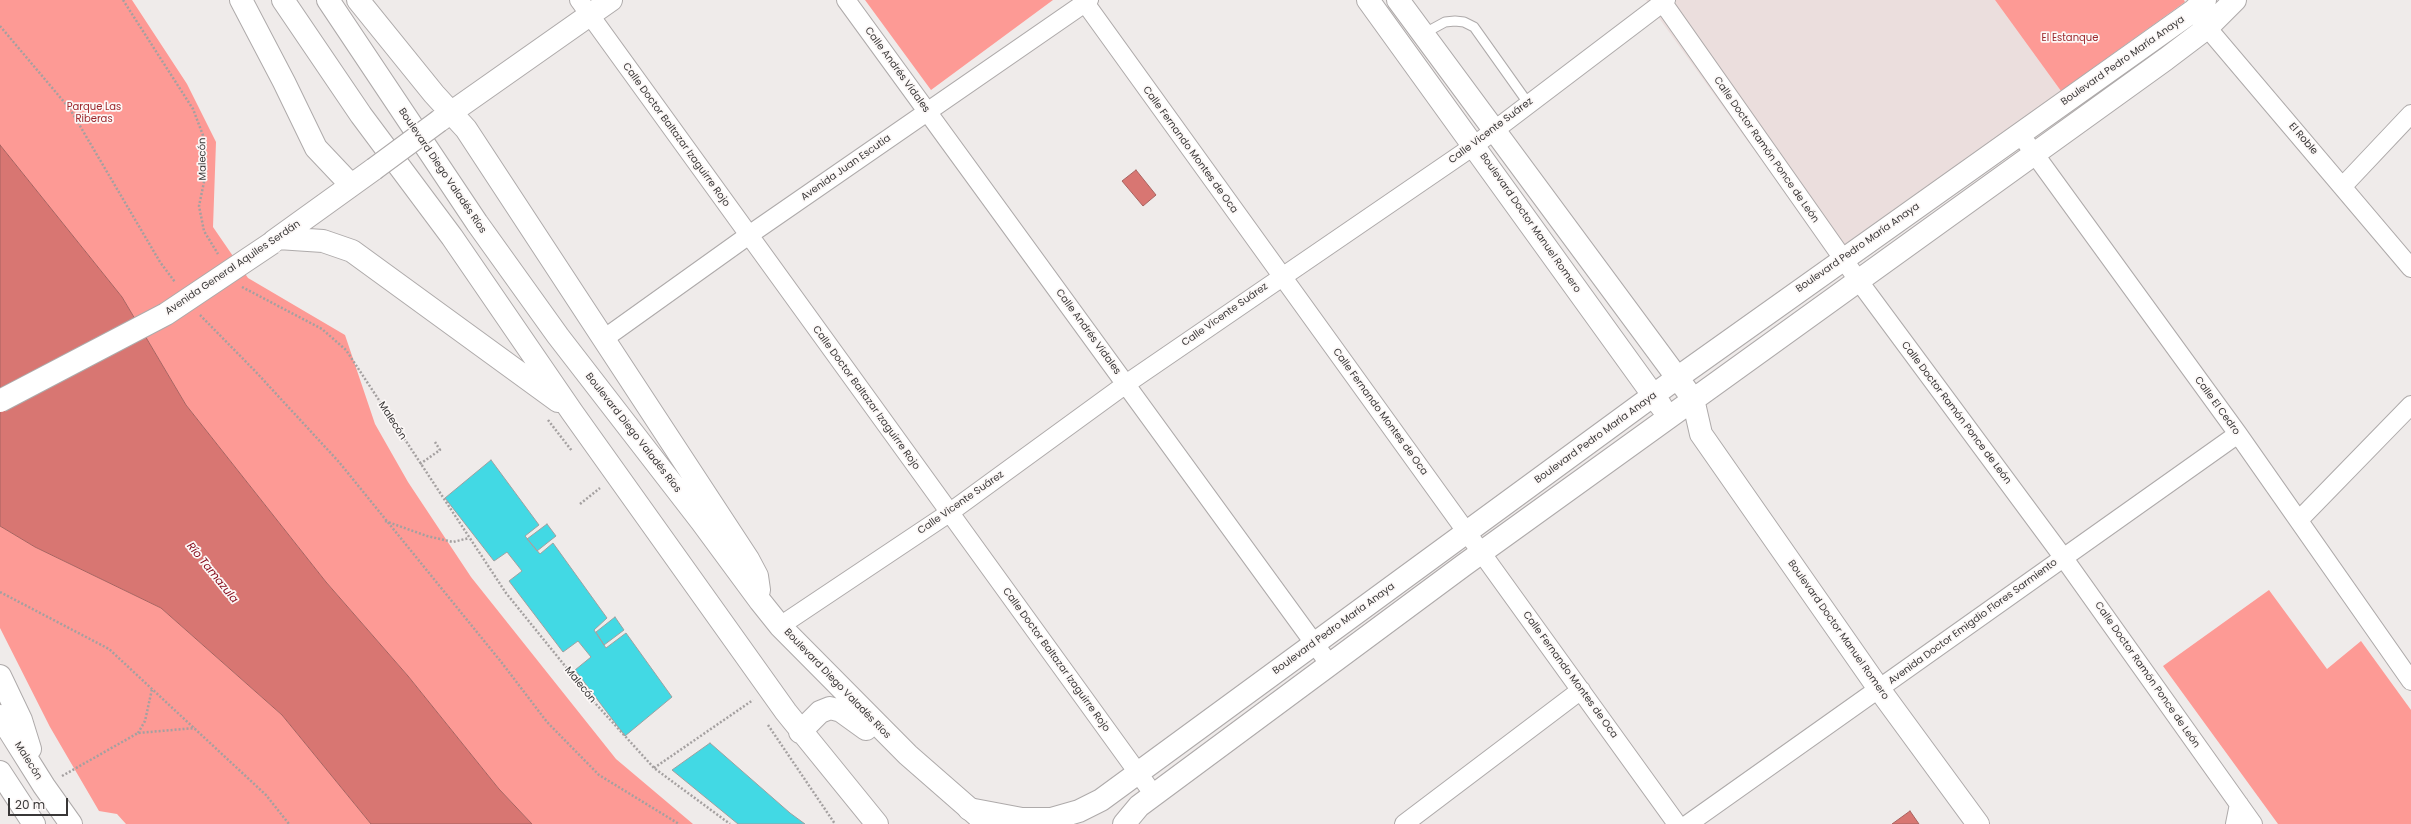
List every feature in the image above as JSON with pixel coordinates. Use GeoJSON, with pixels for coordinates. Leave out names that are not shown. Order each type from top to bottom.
{"type":"FeatureCollection","features":[{"type":"Feature","properties":{"kind":"main road"},"geometry":{"type":"LineString","coordinates":[[241,0],[284,82],[316,148],[352,186]]}},
{"type":"Feature","properties":{"kind":"main road"},"geometry":{"type":"LineString","coordinates":[[282,0],[361,115],[452,236],[572,412],[800,732],[877,824]]}},
{"type":"Feature","properties":{"kind":"main road","name":"Boulevard Diego Valadés Ríos"},"geometry":{"type":"LineString","coordinates":[[328,0],[477,223],[553,330],[760,601],[780,626],[908,755],[987,824]]}},
{"type":"Feature","properties":{"kind":"main road"},"geometry":{"type":"LineString","coordinates":[[358,0],[445,117],[466,129],[605,338],[748,559],[757,576],[760,601]]}},
{"type":"Feature","properties":{"kind":"main road","name":"Avenida General Aquiles Serdán"},"geometry":{"type":"LineString","coordinates":[[0,401],[166,314],[275,241],[352,186],[445,117],[584,8],[611,0]]}},
{"type":"Feature","properties":{"kind":"main road","name":"Boulevard Doctor Manuel Romero"},"geometry":{"type":"LineString","coordinates":[[1368,0],[1474,145],[1653,396],[1669,416],[1701,434]]}},
{"type":"Feature","properties":{"kind":"main road","name":"Boulevard Doctor Manuel Romero"},"geometry":{"type":"LineString","coordinates":[[1398,0],[1693,399],[1701,434],[1879,689],[1978,824]]}},
{"type":"Feature","properties":{"kind":"main road"},"geometry":{"type":"LineString","coordinates":[[1124,824],[1139,806],[1330,664],[1669,416],[1858,280],[2036,155],[2207,28],[2235,0]]}},
{"type":"Feature","properties":{"kind":"main road","name":"Boulevard Pedro María Anaya"},"geometry":{"type":"LineString","coordinates":[[969,808],[1022,819],[1066,816],[1101,800],[1677,378],[1843,258],[2199,6]]}},
{"type":"Feature","properties":{"kind":"main road"},"geometry":{"type":"LineString","coordinates":[[275,241],[324,241],[352,251],[572,412]]}},
{"type":"Feature","properties":{"kind":"main road"},"geometry":{"type":"LineString","coordinates":[[0,676],[21,720],[41,782]]}},
{"type":"Feature","properties":{"kind":"main road"},"geometry":{"type":"LineString","coordinates":[[800,732],[820,712],[833,708],[908,755]]}},
{"type":"Feature","properties":{"kind":"main road","name":"Malecón"},"geometry":{"type":"LineString","coordinates":[[0,716],[41,782],[71,824]]}},
{"type":"Feature","properties":{"kind":"main road"},"geometry":{"type":"LineString","coordinates":[[0,772],[34,824]]}},
{"type":"Feature","properties":{"kind":"street","name":"Calle Andrés Vidales"},"geometry":{"type":"LineString","coordinates":[[846,0],[1330,664]]}},
{"type":"Feature","properties":{"kind":"street","name":"Avenida Juan Escutia"},"geometry":{"type":"LineString","coordinates":[[605,338],[749,235],[1086,1]]}},
{"type":"Feature","properties":{"kind":"street","name":"Calle Fernando Montes de Oca"},"geometry":{"type":"LineString","coordinates":[[1086,1],[1280,276],[1467,532],[1677,824]]}},
{"type":"Feature","properties":{"kind":"street","name":"Calle Vicente Suárez"},"geometry":{"type":"LineString","coordinates":[[780,626],[949,513],[1126,384],[1280,276],[1474,145],[1663,1]]}},
{"type":"Feature","properties":{"kind":"street","name":"Calle Doctor Ramón Ponce de León"},"geometry":{"type":"LineString","coordinates":[[1663,1],[1858,280],[2063,557],[2253,824]]}},
{"type":"Feature","properties":{"kind":"street","name":"El Roble"},"geometry":{"type":"LineString","coordinates":[[2199,6],[2207,28],[2343,186],[2411,268]]}},
{"type":"Feature","properties":{"kind":"street","name":"Calle Doctor Baltazar Izaguirre Rojo"},"geometry":{"type":"LineString","coordinates":[[584,8],[1154,796]]}},
{"type":"Feature","properties":{"kind":"street"},"geometry":{"type":"LineString","coordinates":[[2343,186],[2411,114]]}},
{"type":"Feature","properties":{"kind":"street","name":"Calle El Cedro"},"geometry":{"type":"LineString","coordinates":[[2020,134],[2238,434],[2411,680]]}},
{"type":"Feature","properties":{"kind":"street"},"geometry":{"type":"LineString","coordinates":[[2299,520],[2411,405]]}},
{"type":"Feature","properties":{"kind":"street","name":"Avenida Doctor Emigdio Flores Sarmiento"},"geometry":{"type":"LineString","coordinates":[[1688,824],[2238,434]]}},
{"type":"Feature","properties":{"kind":"street"},"geometry":{"type":"LineString","coordinates":[[1404,824],[1581,690]]}},
{"type":"Feature","properties":{"kind":"street"},"geometry":{"type":"LineString","coordinates":[[2235,824],[2239,804]]}},
{"type":"Feature","properties":{"kind":"lane"},"geometry":{"type":"LineString","coordinates":[[1423,34],[1445,22],[1455,20],[1464,22],[1474,27],[1528,103]]}},
{"type":"Feature","properties":{"kind":"path","name":"Malecón"},"geometry":{"type":"LineString","coordinates":[[123,0],[193,109],[204,138],[205,177],[199,206],[204,230],[219,255]]}},
{"type":"Feature","properties":{"kind":"path"},"geometry":{"type":"LineString","coordinates":[[0,26],[70,109],[160,262],[178,286]]}},
{"type":"Feature","properties":{"kind":"path","name":"Malecón"},"geometry":{"type":"LineString","coordinates":[[239,284],[322,329],[346,350],[469,538],[511,599],[595,703],[654,768],[730,824]]}},
{"type":"Feature","properties":{"kind":"path"},"geometry":{"type":"LineString","coordinates":[[196,310],[205,322],[256,372],[339,462],[502,663],[547,722],[599,775],[679,824]]}},
{"type":"Feature","properties":{"kind":"path"},"geometry":{"type":"LineString","coordinates":[[420,464],[440,450],[435,442]]}},
{"type":"Feature","properties":{"kind":"path"},"geometry":{"type":"LineString","coordinates":[[580,504],[600,488]]}},
{"type":"Feature","properties":{"kind":"path"},"geometry":{"type":"LineString","coordinates":[[385,520],[427,536],[453,542],[469,538]]}},
{"type":"Feature","properties":{"kind":"path"},"geometry":{"type":"LineString","coordinates":[[0,592],[109,649],[196,728],[266,795],[289,824]]}},
{"type":"Feature","properties":{"kind":"path"},"geometry":{"type":"LineString","coordinates":[[654,768],[769,688]]}},
{"type":"Feature","properties":{"kind":"path"},"geometry":{"type":"LineString","coordinates":[[138,733],[145,721],[152,689]]}},
{"type":"Feature","properties":{"kind":"path"},"geometry":{"type":"LineString","coordinates":[[41,782],[138,733],[196,728]]}},
{"type":"Feature","properties":{"kind":"shaded area"},"geometry":{"type":"Polygon","coordinates":[[[1646,0],[1995,0],[2061,91],[1830,255],[1646,0]]]}},
{"type":"Feature","properties":{"kind":"green space","name":"Parque Las Riberas"},"geometry":{"type":"Polygon","coordinates":[[[0,0],[132,0],[187,84],[216,142],[213,227],[248,278],[345,335],[375,424],[408,482],[471,577],[616,759],[693,824],[532,824],[499,789],[408,676],[326,582],[186,405],[122,297],[0,145],[0,0]]]}},
{"type":"Feature","properties":{"kind":"green space"},"geometry":{"type":"Polygon","coordinates":[[[865,0],[1053,0],[931,90],[865,0]]]}},
{"type":"Feature","properties":{"kind":"green space","name":"El Estanque"},"geometry":{"type":"Polygon","coordinates":[[[1995,0],[2184,0],[2185,2],[2061,91],[1995,0]]]}},
{"type":"Feature","properties":{"kind":"green space"},"geometry":{"type":"Polygon","coordinates":[[[0,526],[35,547],[161,608],[282,715],[371,824],[126,824],[117,814],[99,811],[50,727],[0,628],[0,526]]]}},
{"type":"Feature","properties":{"kind":"green space"},"geometry":{"type":"Polygon","coordinates":[[[2269,590],[2327,669],[2361,641],[2411,710],[2411,824],[2278,824],[2163,666],[2269,590]]]}},
{"type":"Feature","properties":{"kind":"water","name":"Río Tamazula"},"geometry":{"type":"Polygon","coordinates":[[[0,145],[122,297],[186,405],[326,582],[408,676],[499,789],[532,824],[371,824],[282,715],[161,608],[35,547],[0,526],[0,145]]]}},
{"type":"Feature","properties":{"kind":"water"},"geometry":{"type":"Polygon","coordinates":[[[1136,170],[1156,195],[1143,206],[1122,181],[1136,170]]]}},
{"type":"Feature","properties":{"kind":"water"},"geometry":{"type":"Polygon","coordinates":[[[1910,811],[1919,824],[1892,824],[1910,811]]]}},
{"type":"Feature","properties":{"kind":"building"},"geometry":{"type":"Polygon","coordinates":[[[491,460],[539,525],[525,536],[540,554],[553,543],[607,618],[594,630],[606,648],[626,633],[672,697],[625,736],[575,670],[591,657],[578,641],[563,652],[509,581],[522,571],[507,552],[494,561],[445,498],[491,460]]]}},
{"type":"Feature","properties":{"kind":"building"},"geometry":{"type":"Polygon","coordinates":[[[547,524],[556,536],[537,551],[527,539],[547,524]]]}},
{"type":"Feature","properties":{"kind":"building"},"geometry":{"type":"Polygon","coordinates":[[[615,617],[624,630],[604,645],[596,632],[615,617]]]}},
{"type":"Feature","properties":{"kind":"building"},"geometry":{"type":"Polygon","coordinates":[[[710,743],[790,813],[805,824],[738,824],[672,770],[710,743]]]}}]}
